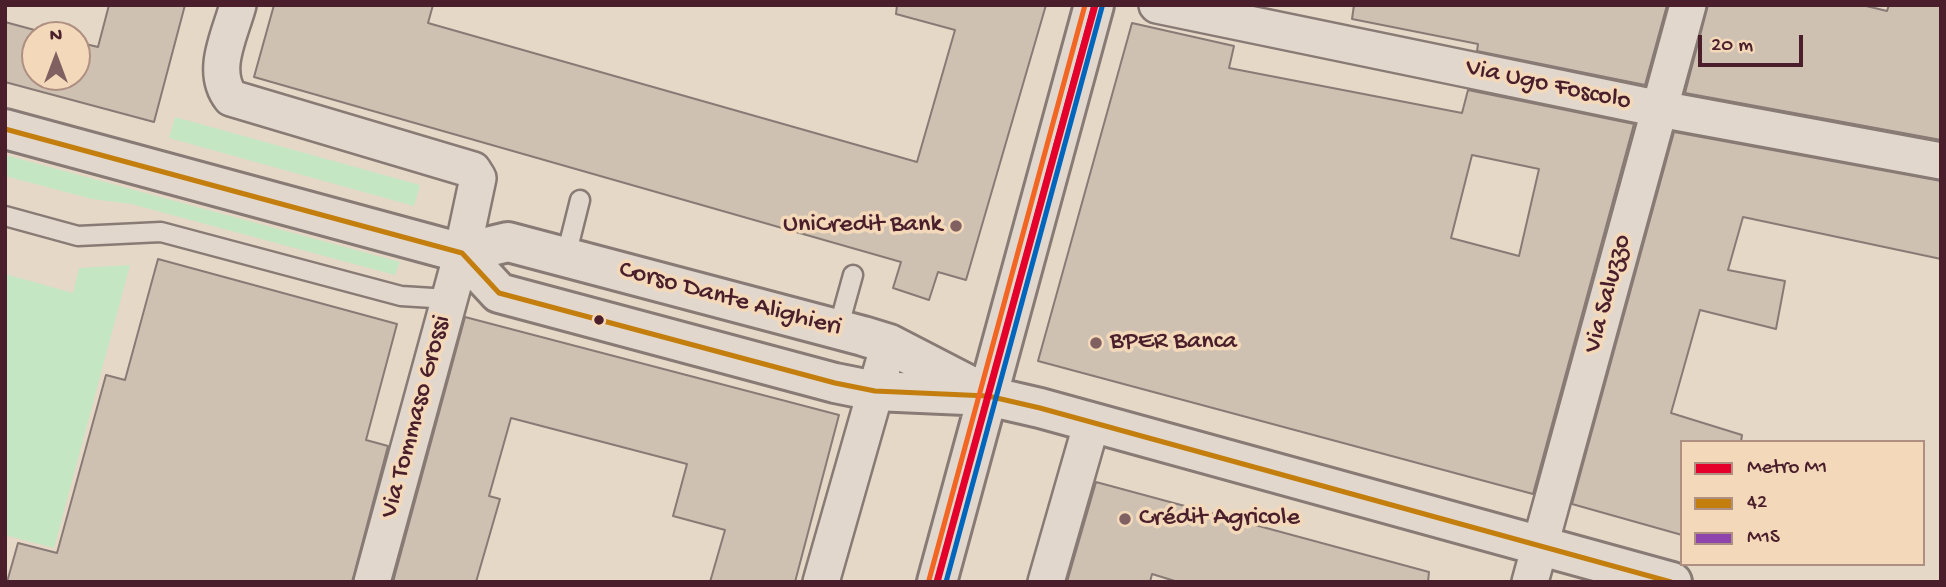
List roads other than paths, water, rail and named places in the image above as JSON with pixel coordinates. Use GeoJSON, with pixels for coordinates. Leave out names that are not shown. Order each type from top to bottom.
{"type":"FeatureCollection","features":[{"type":"Feature","properties":{"kind":"street"},"geometry":{"type":"LineString","coordinates":[[238,5],[221,66],[225,89],[241,103],[473,170],[479,187],[462,253],[499,293]]}},
{"type":"Feature","properties":{"kind":"street"},"geometry":{"type":"LineString","coordinates":[[937,582],[1094,5]]}},
{"type":"Feature","properties":{"kind":"street","name":"Via Ugo Foscolo"},"geometry":{"type":"LineString","coordinates":[[1157,5],[1660,109],[1941,161]]}},
{"type":"Feature","properties":{"kind":"street","name":"Via Saluzzo"},"geometry":{"type":"LineString","coordinates":[[1530,582],[1688,5]]}},
{"type":"Feature","properties":{"kind":"street","name":"Corso Dante Alighieri"},"geometry":{"type":"LineString","coordinates":[[5,129],[462,253],[508,242],[838,329],[889,344],[988,396]]}},
{"type":"Feature","properties":{"kind":"street","name":"Via Tommaso Grossi"},"geometry":{"type":"LineString","coordinates":[[372,582],[462,253]]}},
{"type":"Feature","properties":{"kind":"street"},"geometry":{"type":"LineString","coordinates":[[449,299],[499,293]]}},
{"type":"Feature","properties":{"kind":"street","name":"Corso Dante Alighieri"},"geometry":{"type":"LineString","coordinates":[[499,293],[835,383],[875,391],[988,396],[1092,422],[1672,582]]}},
{"type":"Feature","properties":{"kind":"street"},"geometry":{"type":"LineString","coordinates":[[821,582],[889,344]]}},
{"type":"Feature","properties":{"kind":"street"},"geometry":{"type":"LineString","coordinates":[[1046,582],[1092,422]]}},
{"type":"Feature","properties":{"kind":"lane"},"geometry":{"type":"LineString","coordinates":[[566,256],[580,200]]}},
{"type":"Feature","properties":{"kind":"lane"},"geometry":{"type":"LineString","coordinates":[[5,216],[78,236],[162,232],[401,296],[449,299]]}},
{"type":"Feature","properties":{"kind":"lane"},"geometry":{"type":"LineString","coordinates":[[838,329],[853,275]]}},
{"type":"Feature","properties":{"kind":"metro line","name":"M1"},"geometry":{"type":"LineString","coordinates":[[937,582],[1095,5]]}},
{"type":"Feature","properties":{"kind":"place","name":"UniCredit Bank"},"geometry":{"type":"Point","coordinates":[956,226]}},
{"type":"Feature","properties":{"kind":"place","name":"BPER Banca"},"geometry":{"type":"Point","coordinates":[1096,343]}},
{"type":"Feature","properties":{"kind":"place","name":"Crédit Agricole"},"geometry":{"type":"Point","coordinates":[1125,519]}}]}
